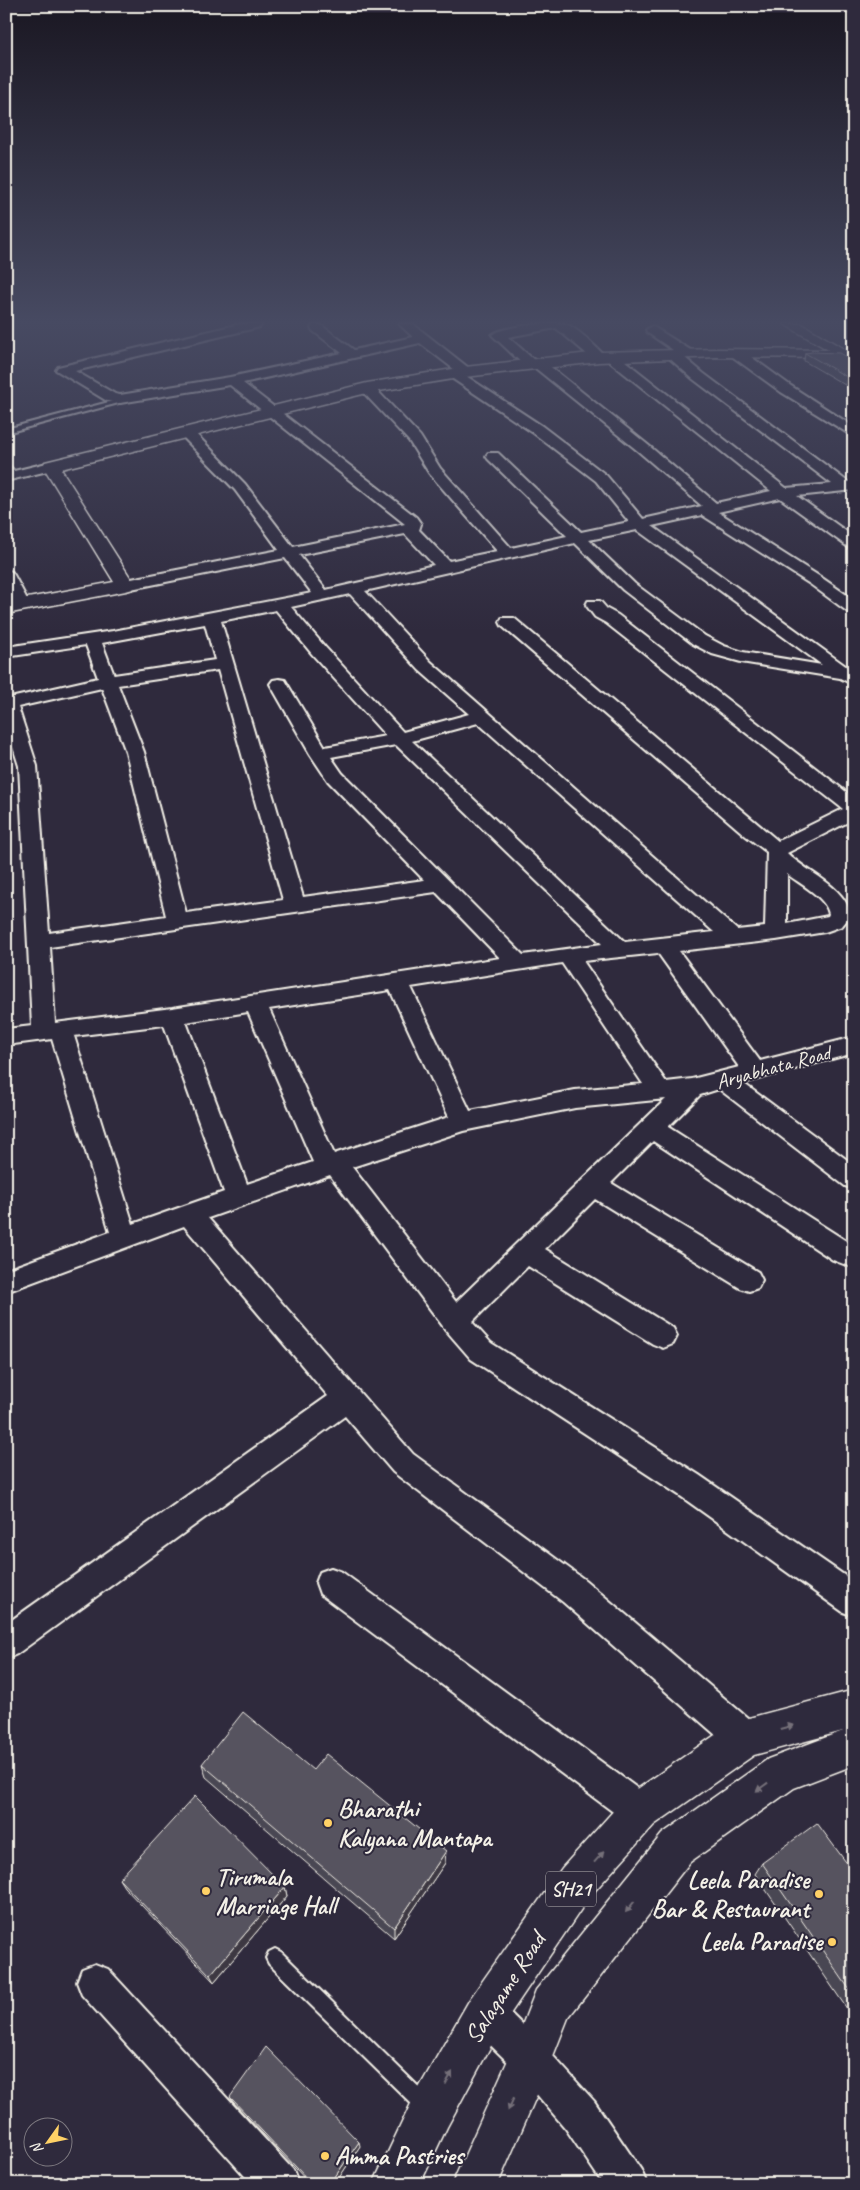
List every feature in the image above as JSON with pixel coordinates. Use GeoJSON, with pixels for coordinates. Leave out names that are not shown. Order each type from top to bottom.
{"type":"FeatureCollection","features":[{"type":"Feature","properties":{"kind":"street"},"geometry":{"type":"LineString","coordinates":[[9,472],[51,466],[214,426]]}},
{"type":"Feature","properties":{"kind":"street"},"geometry":{"type":"LineString","coordinates":[[291,426],[411,520],[413,524],[410,528]]}},
{"type":"Feature","properties":{"kind":"street"},"geometry":{"type":"LineString","coordinates":[[403,426],[415,439],[427,462],[508,554]]}},
{"type":"Feature","properties":{"kind":"street"},"geometry":{"type":"LineString","coordinates":[[533,426],[601,478],[639,524],[849,677]]}},
{"type":"Feature","properties":{"kind":"street"},"geometry":{"type":"LineString","coordinates":[[615,426],[643,448],[708,509],[854,608]]}},
{"type":"Feature","properties":{"kind":"street"},"geometry":{"type":"LineString","coordinates":[[695,426],[854,544]]}},
{"type":"Feature","properties":{"kind":"street"},"geometry":{"type":"LineString","coordinates":[[763,426],[846,490]]}},
{"type":"Feature","properties":{"kind":"street"},"geometry":{"type":"LineString","coordinates":[[843,426],[854,433]]}},
{"type":"Feature","properties":{"kind":"street"},"geometry":{"type":"LineString","coordinates":[[188,433],[240,487],[322,596]]}},
{"type":"Feature","properties":{"kind":"street"},"geometry":{"type":"LineString","coordinates":[[492,456],[629,587],[708,646],[741,657],[849,677]]}},
{"type":"Feature","properties":{"kind":"street"},"geometry":{"type":"LineString","coordinates":[[51,466],[126,584]]}},
{"type":"Feature","properties":{"kind":"street"},"geometry":{"type":"LineString","coordinates":[[6,652],[92,639],[322,596],[444,567],[783,493],[846,490]]}},
{"type":"Feature","properties":{"kind":"street"},"geometry":{"type":"LineString","coordinates":[[6,575],[14,607],[410,528]]}},
{"type":"Feature","properties":{"kind":"street"},"geometry":{"type":"LineString","coordinates":[[410,528],[444,567]]}},
{"type":"Feature","properties":{"kind":"street"},"geometry":{"type":"LineString","coordinates":[[354,589],[425,666],[732,937]]}},
{"type":"Feature","properties":{"kind":"street"},"geometry":{"type":"LineString","coordinates":[[280,604],[305,636],[398,739],[619,948]]}},
{"type":"Feature","properties":{"kind":"street"},"geometry":{"type":"LineString","coordinates":[[594,605],[601,613],[612,619],[854,809],[777,853]]}},
{"type":"Feature","properties":{"kind":"street"},"geometry":{"type":"LineString","coordinates":[[211,616],[295,905]]}},
{"type":"Feature","properties":{"kind":"street"},"geometry":{"type":"LineString","coordinates":[[6,1037],[256,1004],[517,962],[619,948],[776,933],[825,926],[835,921],[840,915],[838,906],[830,896],[777,853],[508,622]]}},
{"type":"Feature","properties":{"kind":"street"},"geometry":{"type":"LineString","coordinates":[[92,639],[135,752],[178,922]]}},
{"type":"Feature","properties":{"kind":"street"},"geometry":{"type":"LineString","coordinates":[[125,1238],[53,1032],[40,941],[28,766],[11,710],[6,704],[107,681],[225,664]]}},
{"type":"Feature","properties":{"kind":"street"},"geometry":{"type":"LineString","coordinates":[[279,684],[319,754],[348,792],[442,884],[517,962]]}},
{"type":"Feature","properties":{"kind":"street"},"geometry":{"type":"LineString","coordinates":[[319,754],[398,739],[483,716]]}},
{"type":"Feature","properties":{"kind":"street"},"geometry":{"type":"LineString","coordinates":[[776,933],[777,853]]}},
{"type":"Feature","properties":{"kind":"street"},"geometry":{"type":"LineString","coordinates":[[40,941],[442,884]]}},
{"type":"Feature","properties":{"kind":"street"},"geometry":{"type":"LineString","coordinates":[[663,944],[755,1072]]}},
{"type":"Feature","properties":{"kind":"street"},"geometry":{"type":"LineString","coordinates":[[568,955],[660,1091]]}},
{"type":"Feature","properties":{"kind":"street"},"geometry":{"type":"LineString","coordinates":[[397,981],[463,1122]]}},
{"type":"Feature","properties":{"kind":"street"},"geometry":{"type":"LineString","coordinates":[[256,1004],[331,1165],[481,1351],[689,1485],[854,1601]]}},
{"type":"Feature","properties":{"kind":"street"},"geometry":{"type":"LineString","coordinates":[[172,1016],[239,1197]]}},
{"type":"Feature","properties":{"kind":"street","name":"Aryabhata Road"},"geometry":{"type":"LineString","coordinates":[[6,1281],[189,1214],[421,1134],[463,1122],[575,1099],[692,1088],[854,1045]]}},
{"type":"Feature","properties":{"kind":"street"},"geometry":{"type":"LineString","coordinates":[[723,1080],[854,1179]]}},
{"type":"Feature","properties":{"kind":"street"},"geometry":{"type":"LineString","coordinates":[[455,1321],[692,1088]]}},
{"type":"Feature","properties":{"kind":"street"},"geometry":{"type":"LineString","coordinates":[[651,1128],[842,1252],[854,1257]]}},
{"type":"Feature","properties":{"kind":"street"},"geometry":{"type":"LineString","coordinates":[[593,1185],[749,1280]]}},
{"type":"Feature","properties":{"kind":"street"},"geometry":{"type":"LineString","coordinates":[[189,1214],[404,1463],[574,1591],[745,1738]]}},
{"type":"Feature","properties":{"kind":"street"},"geometry":{"type":"LineString","coordinates":[[526,1251],[663,1336]]}},
{"type":"Feature","properties":{"kind":"street"},"geometry":{"type":"LineString","coordinates":[[6,1643],[348,1398]]}},
{"type":"Feature","properties":{"kind":"street"},"geometry":{"type":"LineString","coordinates":[[331,1583],[640,1811]]}},
{"type":"Feature","properties":{"kind":"street","name":"Salagame Road"},"geometry":{"type":"LineString","coordinates":[[396,2184],[431,2111],[485,2014],[576,1882],[640,1811],[745,1738],[854,1710]]}},
{"type":"Feature","properties":{"kind":"street"},"geometry":{"type":"LineString","coordinates":[[475,2184],[531,2060],[551,2005],[676,1848],[782,1773],[854,1746]]}},
{"type":"Feature","properties":{"kind":"street"},"geometry":{"type":"LineString","coordinates":[[95,1982],[279,2184]]}},
{"type":"Feature","properties":{"kind":"street"},"geometry":{"type":"LineString","coordinates":[[485,2014],[531,2060],[580,2115],[627,2184]]}},
{"type":"Feature","properties":{"kind":"lane"},"geometry":{"type":"LineString","coordinates":[[6,431],[24,426]]}},
{"type":"Feature","properties":{"kind":"lane"},"geometry":{"type":"LineString","coordinates":[[275,1958],[431,2111]]}},
{"type":"Feature","properties":{"kind":"building","name":"Bharathi Kalyana Mantapa"},"geometry":{"type":"Polygon","coordinates":[[[243,1712],[313,1770],[326,1754],[446,1851],[394,1928],[202,1764],[243,1712]]]}},
{"type":"Feature","properties":{"kind":"building","name":"Tirumala Marriage Hall"},"geometry":{"type":"Polygon","coordinates":[[[195,1796],[285,1887],[210,1975],[119,1879],[195,1796]]]}},
{"type":"Feature","properties":{"kind":"building"},"geometry":{"type":"Polygon","coordinates":[[[817,1823],[854,1873],[854,1996],[762,1863],[817,1823]]]}},
{"type":"Feature","properties":{"kind":"building"},"geometry":{"type":"Polygon","coordinates":[[[266,2047],[359,2142],[330,2184],[312,2184],[230,2097],[266,2047]]]}},
{"type":"Feature","properties":{"kind":"place","name":"Bharathi Kalyana Mantapa"},"geometry":{"type":"Point","coordinates":[328,1823]}},
{"type":"Feature","properties":{"kind":"place","name":"Tirumala Marriage Hall"},"geometry":{"type":"Point","coordinates":[206,1891]}},
{"type":"Feature","properties":{"kind":"place","name":"Leela Paradise Bar & Restaurant"},"geometry":{"type":"Point","coordinates":[819,1894]}},
{"type":"Feature","properties":{"kind":"place","name":"Leela Paradise"},"geometry":{"type":"Point","coordinates":[832,1942]}},
{"type":"Feature","properties":{"kind":"place","name":"Amma Pastries"},"geometry":{"type":"Point","coordinates":[325,2156]}}]}
